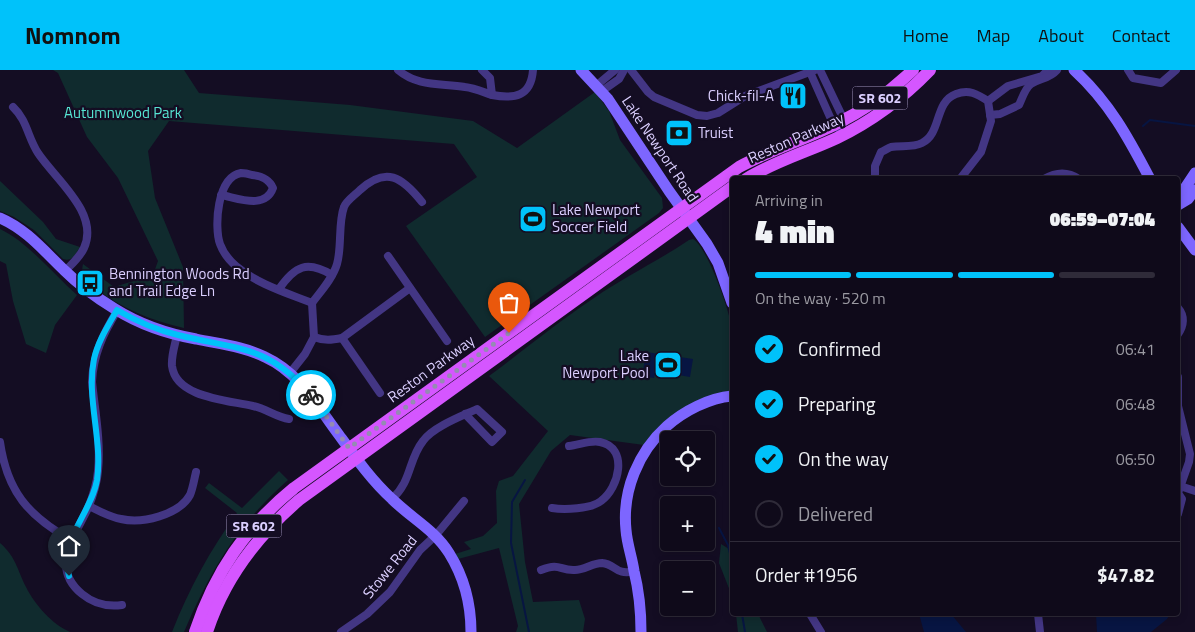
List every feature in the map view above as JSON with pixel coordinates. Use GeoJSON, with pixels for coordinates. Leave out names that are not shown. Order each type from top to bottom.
{"type":"FeatureCollection","features":[{"type":"Feature","properties":{"kind":"main road","name":"Reston Parkway"},"geometry":{"type":"LineString","coordinates":[[195,632],[215,581],[225,564],[246,534],[280,500],[353,453],[685,213],[739,167],[755,158],[839,123],[873,103],[912,70]]}},
{"type":"Feature","properties":{"kind":"main road","name":"Reston Parkway"},"geometry":{"type":"LineString","coordinates":[[752,176],[785,159],[848,133],[897,100],[930,70]]}},
{"type":"Feature","properties":{"kind":"main road","name":"Reston Parkway"},"geometry":{"type":"LineString","coordinates":[[685,213],[730,188]]}},
{"type":"Feature","properties":{"kind":"main road","name":"Reston Parkway"},"geometry":{"type":"LineString","coordinates":[[207,632],[239,564],[258,540],[275,521],[353,453]]}},
{"type":"Feature","properties":{"kind":"street"},"geometry":{"type":"LineString","coordinates":[[398,70],[407,77],[423,83],[467,87],[506,98],[519,96],[527,88],[532,78],[533,70]]}},
{"type":"Feature","properties":{"kind":"street"},"geometry":{"type":"LineString","coordinates":[[482,70],[490,78],[492,94]]}},
{"type":"Feature","properties":{"kind":"street","name":"Lake Newport Road"},"geometry":{"type":"LineString","coordinates":[[582,70],[599,88],[712,252],[730,298]]}},
{"type":"Feature","properties":{"kind":"street"},"geometry":{"type":"LineString","coordinates":[[599,88],[615,70]]}},
{"type":"Feature","properties":{"kind":"street"},"geometry":{"type":"LineString","coordinates":[[599,88],[619,79],[624,70]]}},
{"type":"Feature","properties":{"kind":"street"},"geometry":{"type":"LineString","coordinates":[[631,70],[654,97],[692,113],[707,116],[718,113],[745,96],[812,71],[839,123],[848,133]]}},
{"type":"Feature","properties":{"kind":"street"},"geometry":{"type":"LineString","coordinates":[[820,70],[839,123]]}},
{"type":"Feature","properties":{"kind":"street"},"geometry":{"type":"LineString","coordinates":[[988,101],[1008,86],[1042,76],[1048,70]]}},
{"type":"Feature","properties":{"kind":"street"},"geometry":{"type":"LineString","coordinates":[[990,115],[1000,114],[1019,106],[1027,88],[1031,84],[1049,78],[1057,70]]}},
{"type":"Feature","properties":{"kind":"street"},"geometry":{"type":"LineString","coordinates":[[1074,70],[1100,96],[1117,119],[1148,176]]}},
{"type":"Feature","properties":{"kind":"street"},"geometry":{"type":"LineString","coordinates":[[1128,70],[1133,78],[1162,83],[1176,70]]}},
{"type":"Feature","properties":{"kind":"street"},"geometry":{"type":"LineString","coordinates":[[875,176],[876,166],[881,152],[891,147],[922,143],[935,128],[940,111],[945,103],[952,95],[964,90],[976,93],[988,101],[991,121],[980,152],[962,176]]}},
{"type":"Feature","properties":{"kind":"street"},"geometry":{"type":"LineString","coordinates":[[13,107],[23,118],[32,142],[39,154],[80,206],[84,214],[88,231],[85,247],[80,256],[65,271]]}},
{"type":"Feature","properties":{"kind":"street"},"geometry":{"type":"LineString","coordinates":[[221,195],[257,202],[271,195],[273,188],[270,181],[260,176],[240,173],[227,181],[221,195],[217,215],[220,244],[226,255],[236,266],[254,278],[312,303]]}},
{"type":"Feature","properties":{"kind":"street"},"geometry":{"type":"LineString","coordinates":[[1049,176],[1064,173],[1071,176]]}},
{"type":"Feature","properties":{"kind":"street"},"geometry":{"type":"LineString","coordinates":[[1180,193],[1195,173]]}},
{"type":"Feature","properties":{"kind":"street"},"geometry":{"type":"LineString","coordinates":[[290,373],[305,354],[314,336],[312,303],[332,275],[337,264],[344,206],[366,184],[380,177],[394,177],[402,180],[422,202]]}},
{"type":"Feature","properties":{"kind":"street"},"geometry":{"type":"LineString","coordinates":[[1180,204],[1195,190]]}},
{"type":"Feature","properties":{"kind":"street"},"geometry":{"type":"LineString","coordinates":[[0,218],[26,234],[99,300],[117,310],[153,328],[177,335],[250,350],[266,357],[290,373],[312,396],[353,453],[392,499],[436,535],[450,554],[462,580],[470,608],[471,632]]}},
{"type":"Feature","properties":{"kind":"street"},"geometry":{"type":"LineString","coordinates":[[1180,230],[1195,250]]}},
{"type":"Feature","properties":{"kind":"street"},"geometry":{"type":"LineString","coordinates":[[388,256],[447,341]]}},
{"type":"Feature","properties":{"kind":"street"},"geometry":{"type":"LineString","coordinates":[[279,290],[289,275],[299,269],[309,267],[320,268],[332,275]]}},
{"type":"Feature","properties":{"kind":"street"},"geometry":{"type":"LineString","coordinates":[[314,336],[329,340],[342,338],[410,288]]}},
{"type":"Feature","properties":{"kind":"street"},"geometry":{"type":"LineString","coordinates":[[117,310],[98,345],[92,370],[99,456],[96,484],[89,506],[71,540],[66,566],[73,584],[80,592],[94,602],[112,606],[122,605]]}},
{"type":"Feature","properties":{"kind":"street"},"geometry":{"type":"LineString","coordinates":[[1180,311],[1183,316],[1183,322],[1180,331]]}},
{"type":"Feature","properties":{"kind":"street"},"geometry":{"type":"LineString","coordinates":[[177,335],[172,366],[175,377],[184,387],[198,394],[265,408],[282,418],[289,419]]}},
{"type":"Feature","properties":{"kind":"street"},"geometry":{"type":"LineString","coordinates":[[342,338],[380,393]]}},
{"type":"Feature","properties":{"kind":"street"},"geometry":{"type":"LineString","coordinates":[[641,632],[639,596],[626,529],[625,515],[630,485],[644,453],[672,422],[696,407],[730,396]]}},
{"type":"Feature","properties":{"kind":"street"},"geometry":{"type":"LineString","coordinates":[[392,499],[402,491],[423,440],[434,431],[466,414],[477,409],[502,432],[492,442],[466,414]]}},
{"type":"Feature","properties":{"kind":"street"},"geometry":{"type":"LineString","coordinates":[[1180,413],[1190,447],[1189,462],[1180,486]]}},
{"type":"Feature","properties":{"kind":"street"},"geometry":{"type":"LineString","coordinates":[[0,442],[6,471],[17,494],[35,516],[50,528],[71,540]]}},
{"type":"Feature","properties":{"kind":"street"},"geometry":{"type":"LineString","coordinates":[[552,508],[566,509],[596,504],[606,496],[618,476],[619,463],[610,447],[598,442],[569,446]]}},
{"type":"Feature","properties":{"kind":"street"},"geometry":{"type":"LineString","coordinates":[[89,506],[121,519],[143,520],[158,517],[177,507],[187,498],[193,486],[196,472]]}},
{"type":"Feature","properties":{"kind":"street"},"geometry":{"type":"LineString","coordinates":[[616,480],[630,485]]}},
{"type":"Feature","properties":{"kind":"street"},"geometry":{"type":"LineString","coordinates":[[1180,489],[1195,491]]}},
{"type":"Feature","properties":{"kind":"street"},"geometry":{"type":"LineString","coordinates":[[1180,492],[1182,499],[1180,506]]}},
{"type":"Feature","properties":{"kind":"street","name":"Stowe Road"},"geometry":{"type":"LineString","coordinates":[[341,632],[379,605],[396,585],[420,550],[436,535],[464,500]]}},
{"type":"Feature","properties":{"kind":"street"},"geometry":{"type":"LineString","coordinates":[[541,570],[555,566],[576,570],[600,563],[623,573],[634,571]]}},
{"type":"Feature","properties":{"kind":"street"},"geometry":{"type":"LineString","coordinates":[[811,616],[821,632]]}},
{"type":"Feature","properties":{"kind":"street"},"geometry":{"type":"LineString","coordinates":[[1038,616],[1040,632]]}},
{"type":"Feature","properties":{"kind":"green space","name":"Autumnwood Park"},"geometry":{"type":"Polygon","coordinates":[[[53,70],[184,70],[199,93],[350,105],[473,121],[517,148],[595,92],[609,111],[620,140],[662,198],[663,208],[659,213],[485,337],[406,226],[477,177],[454,144],[169,121],[148,151],[155,198],[183,267],[184,328],[160,322],[125,307],[104,295],[84,278],[82,272],[83,264],[114,287],[153,275],[158,261],[118,178],[87,137],[58,73],[53,70]]]}},
{"type":"Feature","properties":{"kind":"green space"},"geometry":{"type":"Polygon","coordinates":[[[0,181],[43,222],[56,239],[80,247],[73,257],[66,260],[63,259],[34,230],[14,217],[0,211],[0,181]]]}},
{"type":"Feature","properties":{"kind":"green space"},"geometry":{"type":"Polygon","coordinates":[[[0,229],[30,250],[77,295],[55,325],[46,353],[26,344],[13,301],[6,264],[0,261],[0,229]]]}},
{"type":"Feature","properties":{"kind":"green space"},"geometry":{"type":"Polygon","coordinates":[[[693,239],[699,244],[705,254],[723,296],[730,319],[730,392],[719,395],[665,431],[660,431],[660,434],[644,445],[570,435],[551,451],[519,504],[525,562],[533,602],[579,600],[585,619],[583,632],[516,632],[518,626],[499,548],[458,559],[455,554],[471,549],[464,542],[483,536],[497,523],[496,491],[499,481],[513,476],[548,431],[489,376],[594,298],[693,239]]]}},
{"type":"Feature","properties":{"kind":"green space"},"geometry":{"type":"Polygon","coordinates":[[[279,471],[288,480],[239,532],[204,589],[184,632],[172,632],[201,570],[237,513],[205,488],[209,483],[242,508],[279,471]]]}},
{"type":"Feature","properties":{"kind":"green space"},"geometry":{"type":"Polygon","coordinates":[[[0,543],[13,558],[26,587],[39,607],[63,629],[70,632],[0,632],[0,543]]]}},
{"type":"Feature","properties":{"kind":"green space"},"geometry":{"type":"Polygon","coordinates":[[[721,544],[730,551],[730,591],[719,563],[721,544]]]}},
{"type":"Feature","properties":{"kind":"green space"},"geometry":{"type":"Polygon","coordinates":[[[736,616],[759,616],[767,632],[738,632],[736,616]]]}},
{"type":"Feature","properties":{"kind":"water","name":"Lake Newport Pool"},"geometry":{"type":"Polygon","coordinates":[[[646,352],[693,359],[690,377],[656,371],[654,378],[642,376],[646,352]]]}},
{"type":"Feature","properties":{"kind":"water"},"geometry":{"type":"Polygon","coordinates":[[[920,616],[953,616],[966,632],[924,632],[920,616]]]}},
{"type":"Feature","properties":{"kind":"water"},"geometry":{"type":"Polygon","coordinates":[[[1096,616],[1169,616],[1151,632],[1097,632],[1096,616]]]}},
{"type":"Feature","properties":{"kind":"waterway"},"geometry":{"type":"LineString","coordinates":[[1143,126],[1150,120],[1195,126]]}},
{"type":"Feature","properties":{"kind":"waterway"},"geometry":{"type":"LineString","coordinates":[[525,480],[512,502],[511,543],[529,632]]}},
{"type":"Feature","properties":{"kind":"waterway"},"geometry":{"type":"LineString","coordinates":[[719,528],[728,545],[730,554]]}},
{"type":"Feature","properties":{"kind":"waterway"},"geometry":{"type":"LineString","coordinates":[[742,616],[745,632]]}},
{"type":"Feature","properties":{"kind":"way so far"},"geometry":{"type":"LineString","coordinates":[[311,395],[349,448],[509,333]]}},
{"type":"Feature","properties":{"kind":"place","name":"Chick-fil-A"},"geometry":{"type":"Point","coordinates":[793,96]}},
{"type":"Feature","properties":{"kind":"place","name":"Truist"},"geometry":{"type":"Point","coordinates":[679,133]}},
{"type":"Feature","properties":{"kind":"place","name":"Lake Newport Soccer Field"},"geometry":{"type":"Point","coordinates":[533,219]}},
{"type":"Feature","properties":{"kind":"place","name":"Bennington Woods Rd and Trail Edge Ln"},"geometry":{"type":"Point","coordinates":[90,283]}},
{"type":"Feature","properties":{"kind":"place","name":"Lake Newport Pool"},"geometry":{"type":"Point","coordinates":[668,365]}},
{"type":"Feature","properties":{"kind":"route"},"geometry":{"type":"LineString","coordinates":[[69,576],[66,566],[68,549],[94,493],[98,471],[99,456],[92,382],[94,358],[102,336],[117,310],[134,320],[171,334],[236,346],[266,357],[290,373],[311,395]]}}]}
